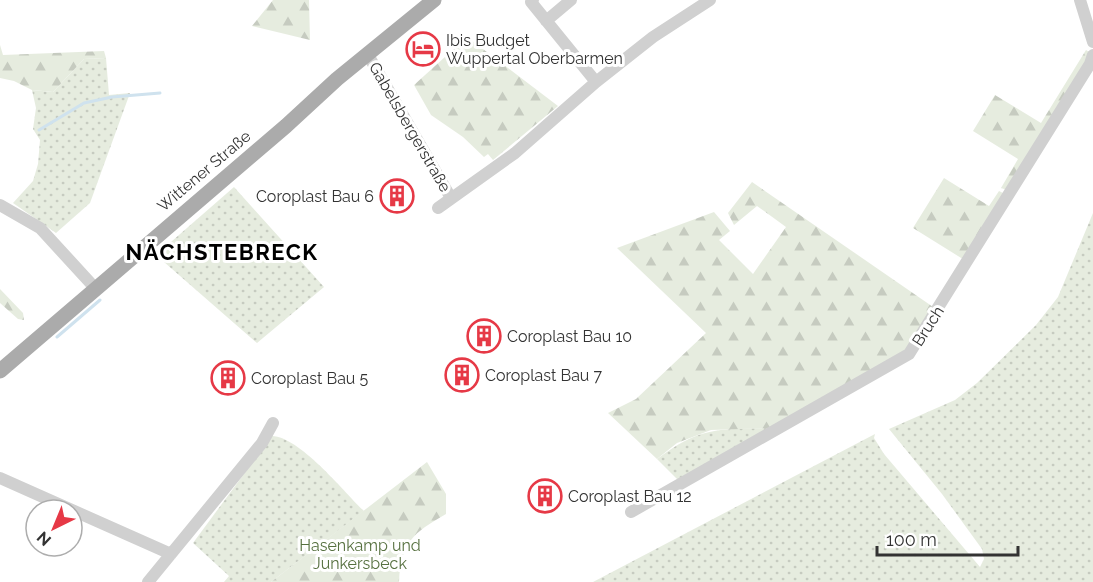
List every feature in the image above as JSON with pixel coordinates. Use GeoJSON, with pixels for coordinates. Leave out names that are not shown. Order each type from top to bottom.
{"type":"FeatureCollection","features":[{"type":"Feature","properties":{"kind":"main road","name":"Wittener Straße"},"geometry":{"type":"LineString","coordinates":[[0,371],[286,126],[337,79],[434,0]]}},
{"type":"Feature","properties":{"kind":"street"},"geometry":{"type":"LineString","coordinates":[[533,0],[531,2],[596,82]]}},
{"type":"Feature","properties":{"kind":"street"},"geometry":{"type":"LineString","coordinates":[[546,21],[571,0]]}},
{"type":"Feature","properties":{"kind":"street"},"geometry":{"type":"LineString","coordinates":[[438,208],[515,153],[596,82],[653,37],[710,0]]}},
{"type":"Feature","properties":{"kind":"street"},"geometry":{"type":"LineString","coordinates":[[1080,0],[1093,42]]}},
{"type":"Feature","properties":{"kind":"street","name":"Gabelsbergerstraße"},"geometry":{"type":"LineString","coordinates":[[368,55],[452,198]]}},
{"type":"Feature","properties":{"kind":"street","name":"Bruch"},"geometry":{"type":"LineString","coordinates":[[631,512],[909,354],[1084,74],[1093,55]]}},
{"type":"Feature","properties":{"kind":"street"},"geometry":{"type":"LineString","coordinates":[[0,206],[40,228],[95,288]]}},
{"type":"Feature","properties":{"kind":"street"},"geometry":{"type":"LineString","coordinates":[[148,582],[262,442],[273,423]]}},
{"type":"Feature","properties":{"kind":"street"},"geometry":{"type":"LineString","coordinates":[[0,478],[45,498]]}},
{"type":"Feature","properties":{"kind":"street"},"geometry":{"type":"LineString","coordinates":[[84,515],[171,554]]}},
{"type":"Feature","properties":{"kind":"green space"},"geometry":{"type":"Polygon","coordinates":[[[273,0],[309,0],[310,40],[252,26],[273,0]]]}},
{"type":"Feature","properties":{"kind":"green space"},"geometry":{"type":"Polygon","coordinates":[[[467,37],[558,106],[493,160],[488,154],[484,157],[463,137],[431,115],[414,85],[467,37]]]}},
{"type":"Feature","properties":{"kind":"green space"},"geometry":{"type":"Polygon","coordinates":[[[0,45],[3,55],[104,51],[106,58],[84,59],[53,92],[32,90],[14,81],[0,78],[0,45]]]}},
{"type":"Feature","properties":{"kind":"green space"},"geometry":{"type":"Polygon","coordinates":[[[1086,50],[1091,53],[1007,190],[1001,188],[1018,159],[973,131],[995,95],[1041,123],[1086,50]]]}},
{"type":"Feature","properties":{"kind":"green space"},"geometry":{"type":"Polygon","coordinates":[[[106,58],[109,95],[130,93],[90,203],[56,233],[13,203],[33,181],[38,164],[40,140],[33,129],[36,108],[32,90],[53,92],[84,59],[106,58]]]}},
{"type":"Feature","properties":{"kind":"green space"},"geometry":{"type":"Polygon","coordinates":[[[944,178],[989,206],[999,191],[1007,195],[966,261],[913,228],[944,178]]]}},
{"type":"Feature","properties":{"kind":"green space"},"geometry":{"type":"Polygon","coordinates":[[[752,182],[936,309],[912,345],[896,360],[773,428],[711,430],[677,443],[657,459],[608,413],[636,399],[706,333],[617,248],[714,212],[730,231],[719,240],[753,274],[786,227],[757,206],[734,225],[728,213],[752,182]]]}},
{"type":"Feature","properties":{"kind":"green space"},"geometry":{"type":"Polygon","coordinates":[[[234,187],[324,287],[257,343],[156,255],[234,187]]]}},
{"type":"Feature","properties":{"kind":"green space"},"geometry":{"type":"Polygon","coordinates":[[[1093,213],[1093,582],[593,582],[875,434],[874,438],[884,454],[980,567],[984,559],[982,549],[942,494],[889,429],[955,400],[977,383],[1036,325],[1058,297],[1093,213]]]}},
{"type":"Feature","properties":{"kind":"green space"},"geometry":{"type":"Polygon","coordinates":[[[0,289],[23,313],[24,320],[18,319],[0,303],[0,289]]]}},
{"type":"Feature","properties":{"kind":"green space"},"geometry":{"type":"Polygon","coordinates":[[[773,428],[680,482],[657,459],[686,440],[699,435],[725,430],[773,428]]]}},
{"type":"Feature","properties":{"kind":"green space"},"geometry":{"type":"Polygon","coordinates":[[[272,436],[295,445],[308,455],[364,511],[271,582],[224,582],[229,576],[193,543],[272,436]]]}},
{"type":"Feature","properties":{"kind":"green space","name":"Hasenkamp und Junkersbeck"},"geometry":{"type":"Polygon","coordinates":[[[427,462],[446,494],[446,514],[425,527],[411,540],[403,557],[399,582],[271,582],[427,462]]]}},
{"type":"Feature","properties":{"kind":"waterway"},"geometry":{"type":"LineString","coordinates":[[39,130],[84,103],[112,97],[160,93]]}},
{"type":"Feature","properties":{"kind":"waterway"},"geometry":{"type":"LineString","coordinates":[[57,337],[100,300]]}},
{"type":"Feature","properties":{"kind":"place","name":"Ibis Budget Wuppertal Oberbarmen"},"geometry":{"type":"Point","coordinates":[423,49]}},
{"type":"Feature","properties":{"kind":"place","name":"Coroplast Bau 6"},"geometry":{"type":"Point","coordinates":[397,196]}},
{"type":"Feature","properties":{"kind":"place","name":"Coroplast Bau 10"},"geometry":{"type":"Point","coordinates":[484,336]}},
{"type":"Feature","properties":{"kind":"place","name":"Coroplast Bau 7"},"geometry":{"type":"Point","coordinates":[462,375]}},
{"type":"Feature","properties":{"kind":"place","name":"Coroplast Bau 5"},"geometry":{"type":"Point","coordinates":[228,378]}},
{"type":"Feature","properties":{"kind":"place","name":"Coroplast Bau 12"},"geometry":{"type":"Point","coordinates":[545,496]}},
{"type":"Feature","properties":{"kind":"district","name":"NÄCHSTEBRECK"},"geometry":{"type":"Point","coordinates":[222,252]}}]}
